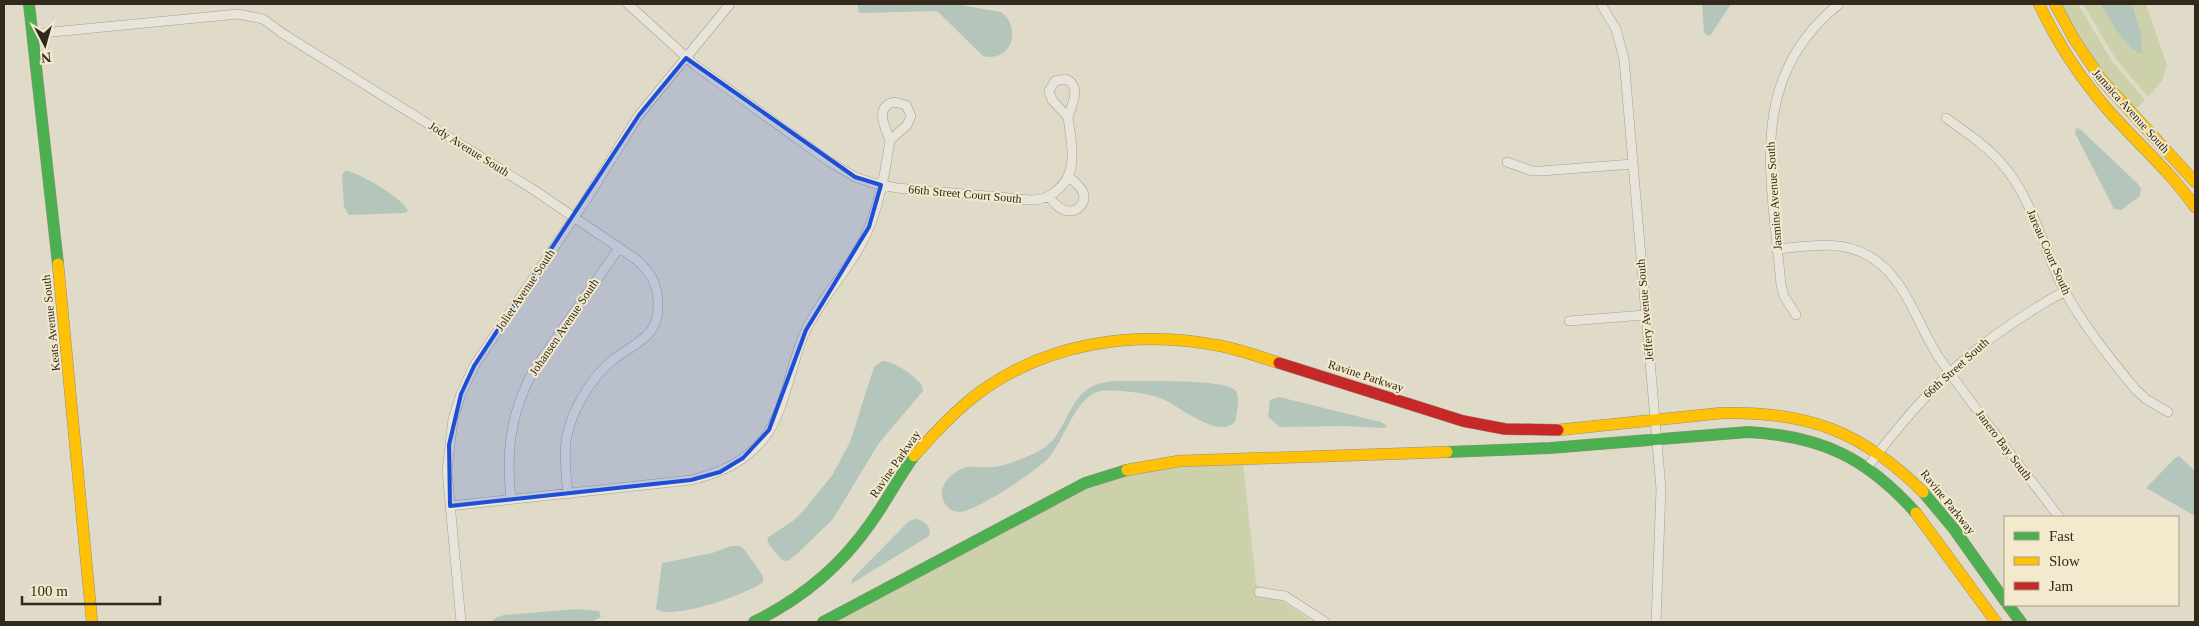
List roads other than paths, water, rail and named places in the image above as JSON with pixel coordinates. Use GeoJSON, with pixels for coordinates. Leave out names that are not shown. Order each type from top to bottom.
{"type":"FeatureCollection","features":[{"type":"Feature","properties":{"kind":"street","name":"Keats Avenue South"},"geometry":{"type":"LineString","coordinates":[[29,4],[51,184],[92,622]]}},
{"type":"Feature","properties":{"kind":"street","name":"Keats Avenue South"},"geometry":{"type":"LineString","coordinates":[[32,28],[33,4]]}},
{"type":"Feature","properties":{"kind":"street","name":"66th Street Court South"},"geometry":{"type":"LineString","coordinates":[[628,4],[686,58],[842,170],[860,179],[882,185],[1031,200],[1049,197]]}},
{"type":"Feature","properties":{"kind":"street","name":"Joliet Avenue South"},"geometry":{"type":"LineString","coordinates":[[461,622],[447,471],[449,445],[460,394],[478,360],[574,217],[639,115],[730,4]]}},
{"type":"Feature","properties":{"kind":"street","name":"Jeffery Avenue South"},"geometry":{"type":"LineString","coordinates":[[1601,4],[1616,29],[1623,52],[1633,164],[1657,440],[1661,513],[1656,589],[1656,622]]}},
{"type":"Feature","properties":{"kind":"street","name":"Jasmine Avenue South"},"geometry":{"type":"LineString","coordinates":[[1796,315],[1782,293],[1770,146],[1771,121],[1777,93],[1788,66],[1807,36],[1839,4]]}},
{"type":"Feature","properties":{"kind":"street","name":"Jamaica Avenue South"},"geometry":{"type":"LineString","coordinates":[[2040,4],[2064,50],[2088,85],[2195,206]]}},
{"type":"Feature","properties":{"kind":"street","name":"Jamaica Avenue South"},"geometry":{"type":"LineString","coordinates":[[2056,4],[2074,39],[2101,79],[2195,182]]}},
{"type":"Feature","properties":{"kind":"street","name":"Jody Avenue South"},"geometry":{"type":"LineString","coordinates":[[32,28],[238,14],[263,19],[298,43],[534,190],[637,260],[653,279],[657,295],[656,321],[650,333],[612,360],[600,372],[578,405],[565,443],[564,464],[568,494]]}},
{"type":"Feature","properties":{"kind":"street"},"geometry":{"type":"LineString","coordinates":[[1068,117],[1072,162],[1069,177],[1060,189],[1049,197],[1064,210],[1072,211],[1081,206],[1084,200],[1080,187],[1069,177]]}},
{"type":"Feature","properties":{"kind":"street","name":"Jareau Court South"},"geometry":{"type":"LineString","coordinates":[[1946,118],[1993,154],[2009,173],[2027,203],[2065,291],[2088,326],[2135,389],[2146,399],[2168,412]]}},
{"type":"Feature","properties":{"kind":"street"},"geometry":{"type":"LineString","coordinates":[[450,506],[691,480],[720,472],[754,449],[765,437],[774,420],[806,330],[864,238],[874,216],[890,140]]}},
{"type":"Feature","properties":{"kind":"street"},"geometry":{"type":"LineString","coordinates":[[1507,162],[1527,170],[1542,171],[1633,164]]}},
{"type":"Feature","properties":{"kind":"street","name":"Janero Bay South"},"geometry":{"type":"LineString","coordinates":[[1778,249],[1814,245],[1838,246],[1858,251],[1875,259],[1897,280],[1923,330],[1950,372],[2058,516]]}},
{"type":"Feature","properties":{"kind":"street","name":"Johansen Avenue South"},"geometry":{"type":"LineString","coordinates":[[511,500],[509,441],[512,423],[526,384],[533,370],[619,248]]}},
{"type":"Feature","properties":{"kind":"street","name":"66th Street South"},"geometry":{"type":"LineString","coordinates":[[1867,468],[1912,410],[1950,372],[2006,326],[2065,291]]}},
{"type":"Feature","properties":{"kind":"street"},"geometry":{"type":"LineString","coordinates":[[1569,321],[1645,315]]}},
{"type":"Feature","properties":{"kind":"street","name":"Ravine Parkway"},"geometry":{"type":"LineString","coordinates":[[754,622],[800,595],[840,561],[866,530],[923,445],[968,401],[1023,366],[1059,352],[1092,343],[1146,337],[1204,342],[1248,353],[1447,417],[1490,427],[1538,430],[1733,413],[1785,416],[1826,426],[1856,438],[1879,452],[1905,473],[1930,498],[2004,600]]}},
{"type":"Feature","properties":{"kind":"street"},"geometry":{"type":"LineString","coordinates":[[823,622],[1084,483],[1145,465],[1179,461],[1550,448],[1748,432],[1780,434],[1827,448],[1867,468],[1886,481],[1915,511],[1996,622]]}},
{"type":"Feature","properties":{"kind":"street"},"geometry":{"type":"LineString","coordinates":[[1259,592],[1285,596],[1325,622]]}},
{"type":"Feature","properties":{"kind":"street"},"geometry":{"type":"LineString","coordinates":[[2009,606],[2020,622]]}}]}
